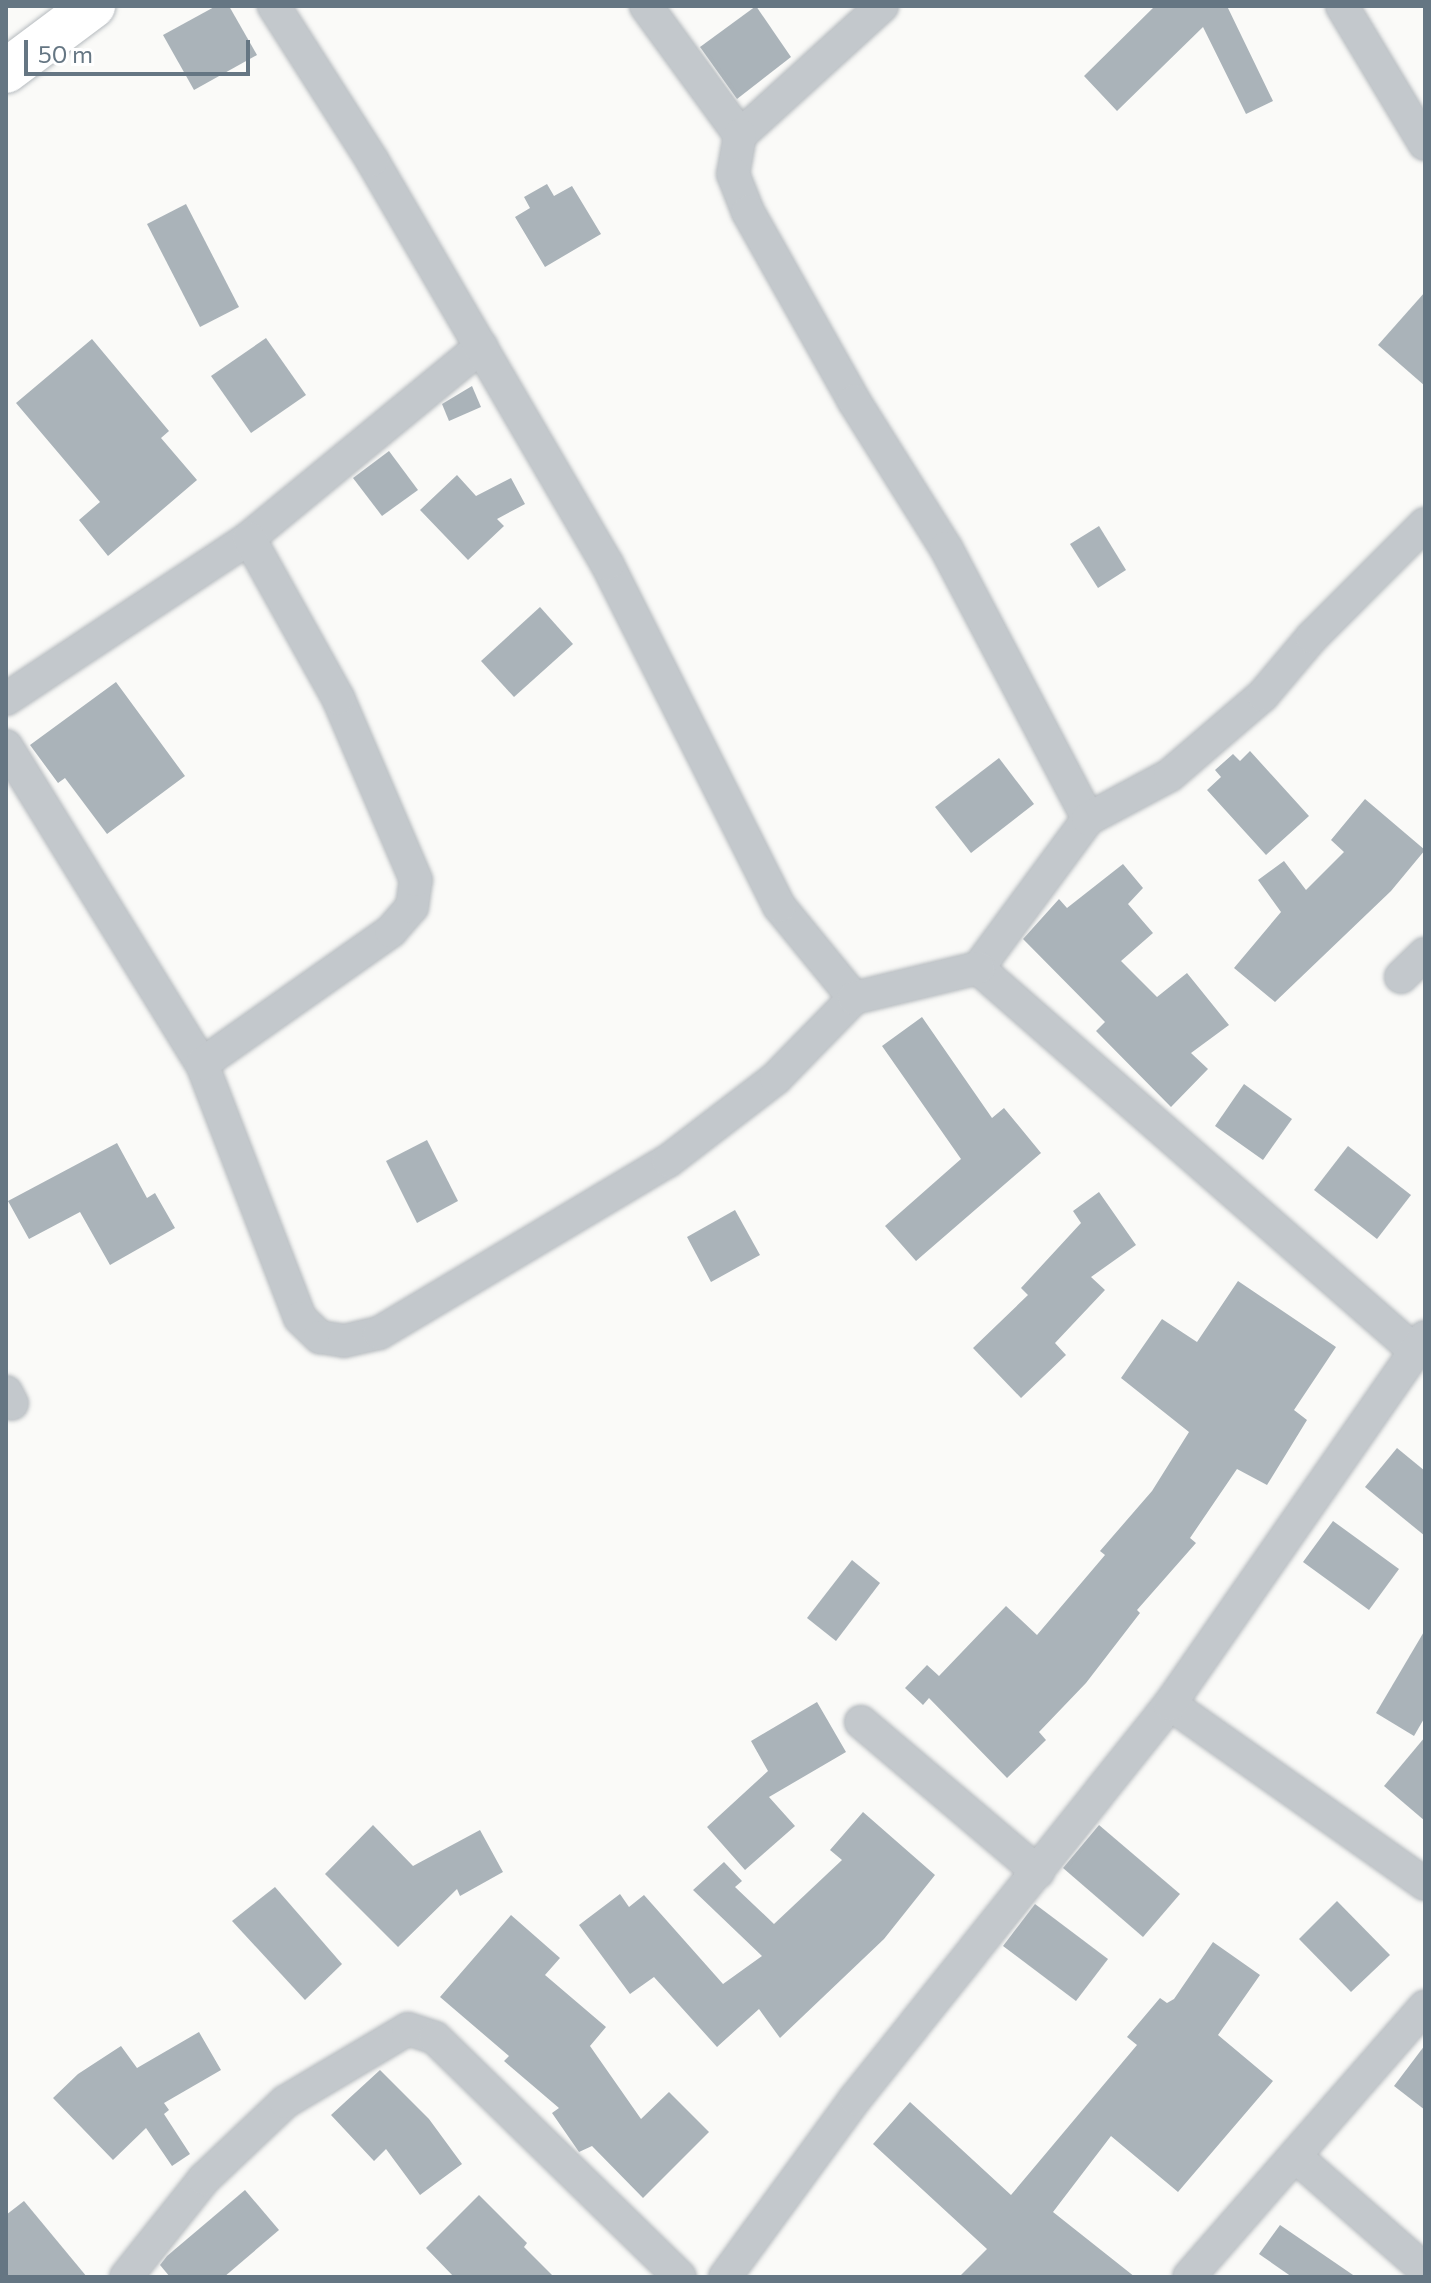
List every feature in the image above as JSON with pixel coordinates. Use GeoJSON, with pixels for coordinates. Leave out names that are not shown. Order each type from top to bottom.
{"type":"FeatureCollection","features":[{"type":"Feature","properties":{"kind":"main road"},"geometry":{"type":"LineString","coordinates":[[6,71],[93,6]]}},
{"type":"Feature","properties":{"kind":"street"},"geometry":{"type":"LineString","coordinates":[[274,6],[481,347],[607,564],[779,906],[854,998]]}},
{"type":"Feature","properties":{"kind":"street"},"geometry":{"type":"LineString","coordinates":[[646,6],[740,135]]}},
{"type":"Feature","properties":{"kind":"street"},"geometry":{"type":"LineString","coordinates":[[882,6],[740,135],[733,174],[748,212],[903,484],[946,548],[1088,819]]}},
{"type":"Feature","properties":{"kind":"street"},"geometry":{"type":"LineString","coordinates":[[1342,6],[1425,144]]}},
{"type":"Feature","properties":{"kind":"street"},"geometry":{"type":"LineString","coordinates":[[6,699],[249,538],[481,347]]}},
{"type":"Feature","properties":{"kind":"street"},"geometry":{"type":"LineString","coordinates":[[6,746],[202,1064],[300,1318],[320,1337],[344,1341],[379,1333],[415,1314],[668,1161],[776,1078],[854,998],[978,968],[1088,819],[1170,775],[1263,695],[1312,637],[1425,524]]}},
{"type":"Feature","properties":{"kind":"street"},"geometry":{"type":"LineString","coordinates":[[202,1064],[391,931],[412,907],[416,880],[338,698],[249,538]]}},
{"type":"Feature","properties":{"kind":"street"},"geometry":{"type":"LineString","coordinates":[[1401,977],[1425,954]]}},
{"type":"Feature","properties":{"kind":"street"},"geometry":{"type":"LineString","coordinates":[[725,2277],[855,2099],[1170,1704],[1419,1344],[978,968]]}},
{"type":"Feature","properties":{"kind":"street"},"geometry":{"type":"LineString","coordinates":[[1170,1704],[1425,1884]]}},
{"type":"Feature","properties":{"kind":"street"},"geometry":{"type":"LineString","coordinates":[[861,1722],[1038,1872]]}},
{"type":"Feature","properties":{"kind":"street"},"geometry":{"type":"LineString","coordinates":[[1189,2277],[1425,2006]]}},
{"type":"Feature","properties":{"kind":"street"},"geometry":{"type":"LineString","coordinates":[[126,2277],[204,2179],[285,2102],[408,2029],[435,2038],[680,2277]]}},
{"type":"Feature","properties":{"kind":"street"},"geometry":{"type":"LineString","coordinates":[[1295,2156],[1425,2270]]}},
{"type":"Feature","properties":{"kind":"building"},"geometry":{"type":"Polygon","coordinates":[[[216,6],[229,6],[257,55],[194,90],[163,35],[216,6]]]}},
{"type":"Feature","properties":{"kind":"building"},"geometry":{"type":"Polygon","coordinates":[[[756,6],[791,57],[737,99],[700,47],[756,6]]]}},
{"type":"Feature","properties":{"kind":"building"},"geometry":{"type":"Polygon","coordinates":[[[1155,6],[1227,6],[1273,101],[1246,114],[1203,27],[1117,111],[1084,76],[1155,6]]]}},
{"type":"Feature","properties":{"kind":"building"},"geometry":{"type":"Polygon","coordinates":[[[547,184],[554,196],[572,186],[601,234],[545,267],[515,217],[530,208],[524,197],[547,184]]]}},
{"type":"Feature","properties":{"kind":"building"},"geometry":{"type":"Polygon","coordinates":[[[186,204],[239,307],[200,327],[147,224],[186,204]]]}},
{"type":"Feature","properties":{"kind":"building"},"geometry":{"type":"Polygon","coordinates":[[[1425,292],[1425,386],[1378,345],[1425,292]]]}},
{"type":"Feature","properties":{"kind":"building"},"geometry":{"type":"Polygon","coordinates":[[[266,338],[306,395],[251,433],[211,376],[266,338]]]}},
{"type":"Feature","properties":{"kind":"building"},"geometry":{"type":"Polygon","coordinates":[[[92,339],[169,431],[161,438],[197,480],[108,556],[79,520],[100,502],[16,403],[92,339]]]}},
{"type":"Feature","properties":{"kind":"building"},"geometry":{"type":"Polygon","coordinates":[[[472,386],[481,407],[449,421],[442,404],[472,386]]]}},
{"type":"Feature","properties":{"kind":"building"},"geometry":{"type":"Polygon","coordinates":[[[389,451],[418,490],[382,516],[353,478],[389,451]]]}},
{"type":"Feature","properties":{"kind":"building"},"geometry":{"type":"Polygon","coordinates":[[[457,475],[476,496],[511,478],[525,504],[497,519],[504,526],[468,560],[420,510],[457,475]]]}},
{"type":"Feature","properties":{"kind":"building"},"geometry":{"type":"Polygon","coordinates":[[[1099,526],[1126,570],[1098,588],[1070,544],[1099,526]]]}},
{"type":"Feature","properties":{"kind":"building"},"geometry":{"type":"Polygon","coordinates":[[[540,607],[573,644],[514,697],[481,661],[540,607]]]}},
{"type":"Feature","properties":{"kind":"building"},"geometry":{"type":"Polygon","coordinates":[[[116,682],[185,776],[107,834],[65,778],[58,783],[30,745],[116,682]]]}},
{"type":"Feature","properties":{"kind":"building"},"geometry":{"type":"Polygon","coordinates":[[[1250,751],[1309,816],[1266,855],[1207,790],[1221,777],[1215,770],[1233,754],[1240,761],[1250,751]]]}},
{"type":"Feature","properties":{"kind":"building"},"geometry":{"type":"Polygon","coordinates":[[[999,758],[1034,804],[971,853],[935,807],[999,758]]]}},
{"type":"Feature","properties":{"kind":"building"},"geometry":{"type":"Polygon","coordinates":[[[1365,799],[1425,850],[1391,891],[1275,1002],[1234,968],[1281,912],[1258,880],[1284,861],[1306,890],[1344,852],[1331,840],[1365,799]]]}},
{"type":"Feature","properties":{"kind":"building"},"geometry":{"type":"Polygon","coordinates":[[[1123,864],[1143,888],[1128,904],[1153,933],[1121,961],[1157,997],[1187,973],[1229,1025],[1191,1053],[1208,1069],[1171,1107],[1096,1031],[1105,1022],[1023,939],[1059,899],[1067,908],[1123,864]]]}},
{"type":"Feature","properties":{"kind":"building"},"geometry":{"type":"Polygon","coordinates":[[[922,1017],[992,1118],[1004,1108],[1041,1153],[916,1261],[885,1226],[961,1159],[882,1046],[922,1017]]]}},
{"type":"Feature","properties":{"kind":"building"},"geometry":{"type":"Polygon","coordinates":[[[1244,1084],[1292,1119],[1263,1160],[1215,1126],[1244,1084]]]}},
{"type":"Feature","properties":{"kind":"building"},"geometry":{"type":"Polygon","coordinates":[[[427,1140],[458,1201],[417,1223],[386,1161],[427,1140]]]}},
{"type":"Feature","properties":{"kind":"building"},"geometry":{"type":"Polygon","coordinates":[[[117,1143],[147,1198],[155,1193],[175,1228],[110,1265],[80,1212],[29,1239],[8,1201],[117,1143]]]}},
{"type":"Feature","properties":{"kind":"building"},"geometry":{"type":"Polygon","coordinates":[[[1348,1146],[1411,1195],[1377,1239],[1314,1190],[1348,1146]]]}},
{"type":"Feature","properties":{"kind":"building"},"geometry":{"type":"Polygon","coordinates":[[[1099,1192],[1136,1245],[1091,1277],[1105,1290],[1055,1343],[1066,1355],[1021,1398],[973,1348],[1028,1295],[1021,1288],[1081,1223],[1073,1211],[1099,1192]]]}},
{"type":"Feature","properties":{"kind":"building"},"geometry":{"type":"Polygon","coordinates":[[[735,1210],[760,1255],[711,1282],[687,1237],[735,1210]]]}},
{"type":"Feature","properties":{"kind":"building"},"geometry":{"type":"Polygon","coordinates":[[[1238,1281],[1336,1347],[1294,1410],[1307,1420],[1267,1485],[1237,1469],[1190,1538],[1196,1543],[1137,1610],[1140,1613],[1086,1683],[1039,1732],[1046,1740],[1007,1778],[929,1698],[923,1705],[905,1688],[927,1665],[939,1676],[1006,1606],[1037,1635],[1105,1555],[1100,1551],[1152,1491],[1189,1432],[1121,1378],[1162,1319],[1197,1342],[1238,1281]]]}},
{"type":"Feature","properties":{"kind":"building"},"geometry":{"type":"Polygon","coordinates":[[[1397,1448],[1425,1471],[1425,1536],[1365,1487],[1397,1448]]]}},
{"type":"Feature","properties":{"kind":"building"},"geometry":{"type":"Polygon","coordinates":[[[1333,1521],[1399,1569],[1369,1610],[1303,1562],[1333,1521]]]}},
{"type":"Feature","properties":{"kind":"building"},"geometry":{"type":"Polygon","coordinates":[[[852,1560],[880,1583],[836,1641],[807,1618],[852,1560]]]}},
{"type":"Feature","properties":{"kind":"building"},"geometry":{"type":"Polygon","coordinates":[[[1425,1630],[1425,1717],[1414,1736],[1376,1713],[1425,1630]]]}},
{"type":"Feature","properties":{"kind":"building"},"geometry":{"type":"Polygon","coordinates":[[[817,1702],[846,1752],[769,1797],[795,1826],[745,1870],[707,1827],[768,1771],[751,1741],[817,1702]]]}},
{"type":"Feature","properties":{"kind":"building"},"geometry":{"type":"Polygon","coordinates":[[[1425,1737],[1425,1821],[1384,1786],[1425,1737]]]}},
{"type":"Feature","properties":{"kind":"building"},"geometry":{"type":"Polygon","coordinates":[[[863,1812],[935,1875],[884,1939],[780,2038],[759,2009],[717,2047],[654,1977],[630,1994],[579,1925],[620,1894],[629,1907],[644,1895],[723,1984],[762,1956],[693,1890],[724,1862],[742,1881],[735,1887],[774,1924],[842,1860],[830,1850],[863,1812]]]}},
{"type":"Feature","properties":{"kind":"building"},"geometry":{"type":"Polygon","coordinates":[[[373,1825],[413,1866],[480,1830],[503,1872],[460,1896],[457,1889],[398,1947],[325,1874],[373,1825]]]}},
{"type":"Feature","properties":{"kind":"building"},"geometry":{"type":"Polygon","coordinates":[[[1099,1825],[1180,1894],[1143,1937],[1063,1868],[1099,1825]]]}},
{"type":"Feature","properties":{"kind":"building"},"geometry":{"type":"Polygon","coordinates":[[[275,1887],[342,1964],[305,2000],[232,1921],[275,1887]]]}},
{"type":"Feature","properties":{"kind":"building"},"geometry":{"type":"Polygon","coordinates":[[[1337,1901],[1390,1955],[1351,1992],[1299,1939],[1337,1901]]]}},
{"type":"Feature","properties":{"kind":"building"},"geometry":{"type":"Polygon","coordinates":[[[1035,1904],[1108,1959],[1076,2001],[1003,1946],[1035,1904]]]}},
{"type":"Feature","properties":{"kind":"building"},"geometry":{"type":"Polygon","coordinates":[[[511,1915],[560,1958],[545,1975],[606,2027],[590,2046],[641,2119],[669,2092],[709,2132],[643,2198],[592,2146],[579,2152],[552,2113],[559,2108],[504,2061],[509,2056],[440,1997],[511,1915]]]}},
{"type":"Feature","properties":{"kind":"building"},"geometry":{"type":"Polygon","coordinates":[[[1213,1942],[1260,1975],[1218,2035],[1273,2081],[1178,2192],[1111,2136],[1053,2212],[1135,2277],[959,2277],[987,2249],[873,2144],[910,2102],[1011,2195],[1137,2045],[1127,2037],[1160,1998],[1167,2003],[1174,1999],[1213,1942]]]}},
{"type":"Feature","properties":{"kind":"building"},"geometry":{"type":"Polygon","coordinates":[[[199,2032],[221,2070],[164,2103],[169,2110],[164,2114],[190,2154],[172,2166],[146,2128],[113,2160],[53,2098],[78,2074],[121,2046],[137,2068],[199,2032]]]}},
{"type":"Feature","properties":{"kind":"building"},"geometry":{"type":"Polygon","coordinates":[[[1425,2045],[1425,2110],[1394,2086],[1425,2045]]]}},
{"type":"Feature","properties":{"kind":"building"},"geometry":{"type":"Polygon","coordinates":[[[380,2070],[429,2119],[462,2164],[420,2195],[386,2149],[374,2161],[331,2115],[380,2070]]]}},
{"type":"Feature","properties":{"kind":"building"},"geometry":{"type":"Polygon","coordinates":[[[245,2190],[279,2230],[224,2277],[170,2277],[160,2265],[167,2256],[245,2190]]]}},
{"type":"Feature","properties":{"kind":"building"},"geometry":{"type":"Polygon","coordinates":[[[479,2195],[527,2243],[524,2247],[554,2277],[454,2277],[426,2248],[479,2195]]]}},
{"type":"Feature","properties":{"kind":"building"},"geometry":{"type":"Polygon","coordinates":[[[24,2201],[87,2277],[6,2277],[6,2215],[24,2201]]]}},
{"type":"Feature","properties":{"kind":"building"},"geometry":{"type":"Polygon","coordinates":[[[1280,2225],[1356,2277],[1292,2277],[1259,2254],[1280,2225]]]}}]}
